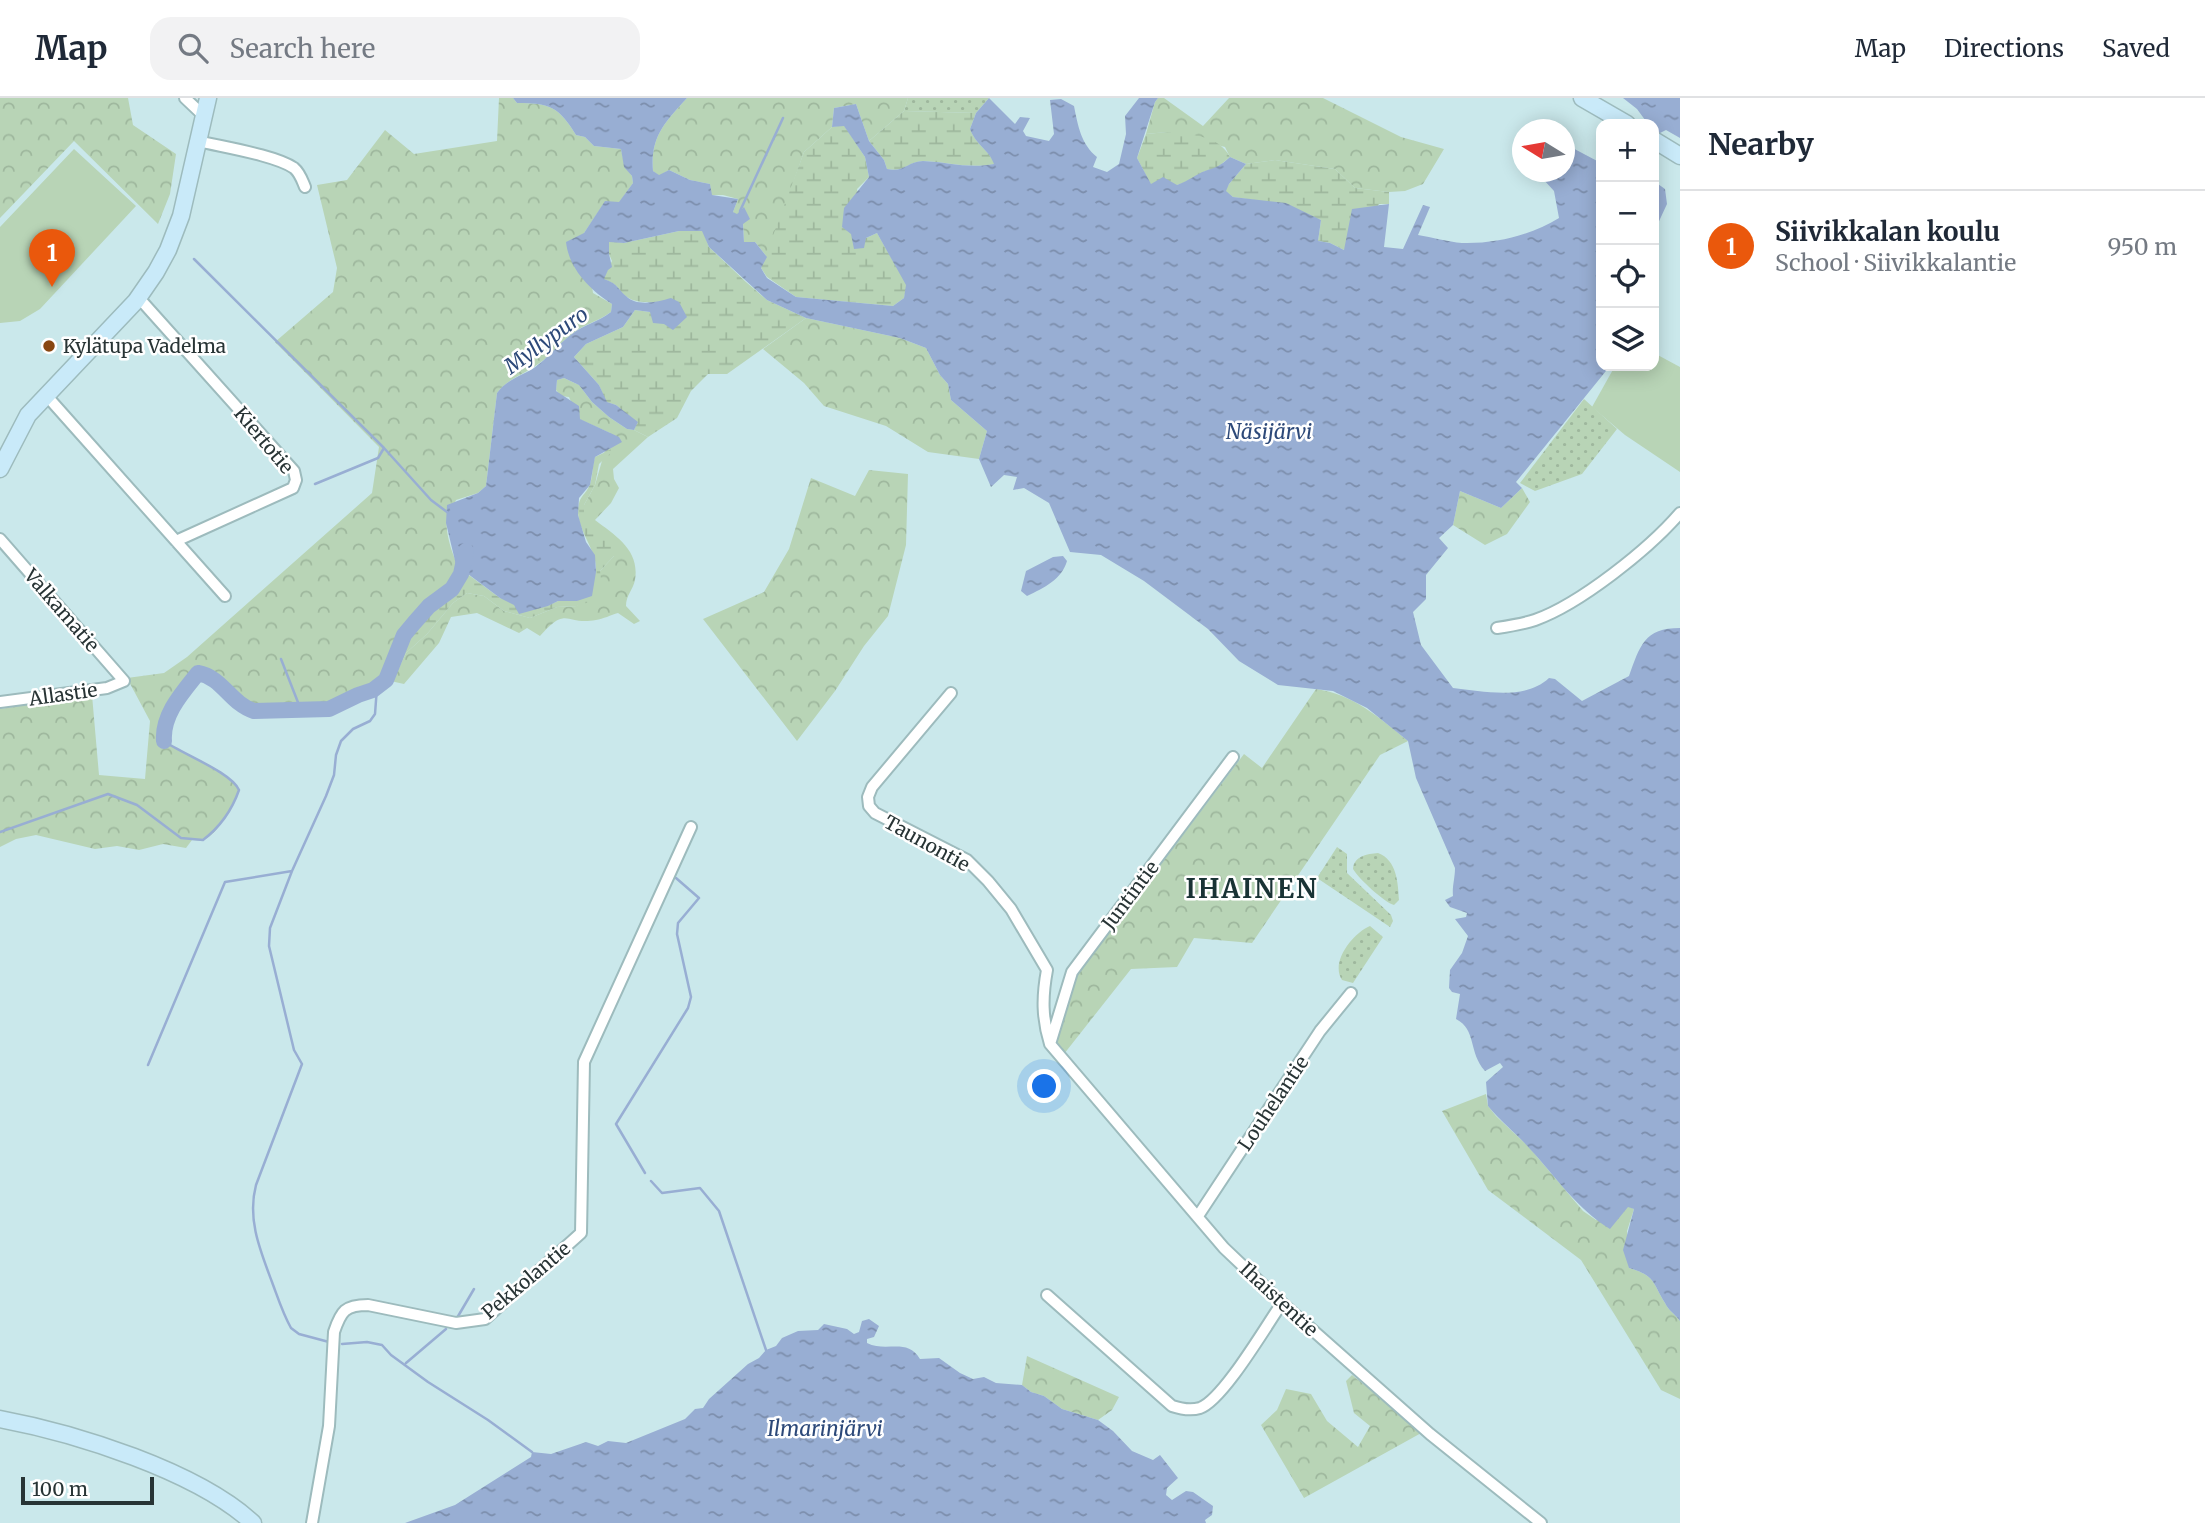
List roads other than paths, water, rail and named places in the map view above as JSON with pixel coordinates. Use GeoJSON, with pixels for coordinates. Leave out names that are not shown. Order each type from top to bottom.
{"type":"FeatureCollection","features":[{"type":"Feature","properties":{"kind":"main road"},"geometry":{"type":"LineString","coordinates":[[2,460],[23,421],[139,298],[156,272],[181,216],[208,98]]}},
{"type":"Feature","properties":{"kind":"main road"},"geometry":{"type":"LineString","coordinates":[[1582,98],[1618,119]]}},
{"type":"Feature","properties":{"kind":"main road"},"geometry":{"type":"LineString","coordinates":[[1659,143],[1680,156]]}},
{"type":"Feature","properties":{"kind":"main road"},"geometry":{"type":"LineString","coordinates":[[0,1419],[74,1438],[153,1466],[205,1489],[253,1523]]}},
{"type":"Feature","properties":{"kind":"street"},"geometry":{"type":"LineString","coordinates":[[185,98],[204,116]]}},
{"type":"Feature","properties":{"kind":"street"},"geometry":{"type":"LineString","coordinates":[[198,141],[271,159],[292,167],[305,187]]}},
{"type":"Feature","properties":{"kind":"street","name":"Kiertotie"},"geometry":{"type":"LineString","coordinates":[[139,298],[294,471],[296,480],[293,488],[176,541]]}},
{"type":"Feature","properties":{"kind":"street"},"geometry":{"type":"LineString","coordinates":[[46,395],[225,596]]}},
{"type":"Feature","properties":{"kind":"street"},"geometry":{"type":"LineString","coordinates":[[1497,628],[1534,620],[1577,597],[1642,549],[1680,513]]}},
{"type":"Feature","properties":{"kind":"street","name":"Valkamatie"},"geometry":{"type":"LineString","coordinates":[[0,539],[124,681]]}},
{"type":"Feature","properties":{"kind":"street","name":"Allastie"},"geometry":{"type":"LineString","coordinates":[[0,702],[107,688],[124,681]]}},
{"type":"Feature","properties":{"kind":"street","name":"Taunontie"},"geometry":{"type":"LineString","coordinates":[[951,693],[872,787],[868,797],[869,806],[874,813],[893,824],[967,860],[1011,909],[1047,970],[1042,992],[1043,1019],[1050,1044]]}},
{"type":"Feature","properties":{"kind":"street","name":"Juntintie"},"geometry":{"type":"LineString","coordinates":[[1050,1044],[1072,972],[1233,757]]}},
{"type":"Feature","properties":{"kind":"street","name":"Pekkolantie"},"geometry":{"type":"LineString","coordinates":[[313,1523],[330,1426],[334,1332],[345,1310],[355,1305],[368,1305],[456,1323],[485,1319],[581,1233],[584,1062],[691,827]]}},
{"type":"Feature","properties":{"kind":"street","name":"Louhelantie"},"geometry":{"type":"LineString","coordinates":[[1198,1216],[1320,1031],[1350,993]]}},
{"type":"Feature","properties":{"kind":"street","name":"Ihaistentie"},"geometry":{"type":"LineString","coordinates":[[1050,1044],[1224,1248],[1430,1434],[1541,1523]]}},
{"type":"Feature","properties":{"kind":"street"},"geometry":{"type":"LineString","coordinates":[[1047,1295],[1172,1406],[1185,1409],[1203,1407],[1218,1394],[1282,1303]]}},
{"type":"Feature","properties":{"kind":"water","name":"Näsijärvi"},"geometry":{"type":"Polygon","coordinates":[[[513,98],[687,98],[666,123],[657,139],[653,171],[659,175],[669,170],[690,180],[710,184],[712,195],[738,199],[733,212],[737,214],[744,207],[750,219],[743,224],[744,242],[755,242],[767,257],[761,268],[767,278],[796,297],[893,306],[904,298],[906,285],[877,233],[866,238],[864,248],[854,249],[851,234],[842,227],[844,208],[869,177],[865,157],[844,126],[832,127],[834,108],[856,104],[869,141],[884,160],[887,169],[893,170],[923,161],[967,166],[994,164],[970,129],[976,113],[989,98],[1015,124],[1020,117],[1030,118],[1023,131],[1026,136],[1049,141],[1054,134],[1050,100],[1061,99],[1074,106],[1084,140],[1097,157],[1093,167],[1107,172],[1119,164],[1126,134],[1125,116],[1139,98],[1158,98],[1137,158],[1151,184],[1163,177],[1177,185],[1218,166],[1230,157],[1246,164],[1226,191],[1233,197],[1286,203],[1321,220],[1318,241],[1344,250],[1352,209],[1389,204],[1384,247],[1403,249],[1423,205],[1430,207],[1418,235],[1475,243],[1525,234],[1559,218],[1554,191],[1546,182],[1575,182],[1575,149],[1596,160],[1596,371],[1606,371],[1516,482],[1522,488],[1501,508],[1460,491],[1453,525],[1439,538],[1448,548],[1426,575],[1426,599],[1413,612],[1421,645],[1453,688],[1516,692],[1528,690],[1549,678],[1555,679],[1582,701],[1629,676],[1640,648],[1651,635],[1658,631],[1680,628],[1680,1321],[1668,1308],[1649,1277],[1629,1268],[1623,1250],[1634,1209],[1628,1207],[1610,1229],[1598,1221],[1488,1106],[1486,1082],[1503,1067],[1500,1063],[1485,1071],[1476,1056],[1467,1029],[1456,1019],[1460,994],[1449,988],[1450,970],[1462,953],[1468,936],[1455,919],[1466,917],[1467,913],[1450,907],[1445,900],[1453,896],[1455,868],[1416,778],[1408,741],[1367,708],[1333,691],[1278,685],[1239,661],[1208,629],[1144,581],[1101,555],[1070,552],[1049,503],[1024,488],[1013,490],[1017,477],[1004,475],[991,487],[979,459],[987,431],[951,400],[948,384],[940,375],[926,348],[900,338],[806,318],[767,300],[709,247],[702,231],[679,231],[624,243],[609,242],[612,267],[604,279],[636,302],[671,298],[679,302],[687,317],[673,330],[664,324],[653,323],[650,312],[635,310],[623,327],[586,344],[574,357],[599,385],[607,402],[616,405],[638,422],[634,430],[627,429],[609,417],[592,402],[579,385],[564,378],[557,380],[556,391],[579,406],[580,419],[619,437],[622,442],[595,457],[590,485],[579,498],[578,515],[586,542],[595,555],[596,572],[592,596],[577,601],[558,601],[519,614],[514,605],[500,598],[456,565],[446,523],[447,505],[478,493],[486,486],[497,393],[509,381],[534,368],[576,331],[611,312],[612,304],[596,292],[576,270],[566,242],[584,233],[605,201],[619,202],[633,183],[632,176],[624,167],[621,149],[594,146],[585,137],[576,135],[553,108],[517,103],[513,98]]]}},
{"type":"Feature","properties":{"kind":"water"},"geometry":{"type":"Polygon","coordinates":[[[1623,98],[1680,98],[1680,138],[1666,130],[1659,134],[1659,119],[1644,119],[1623,98]]]}},
{"type":"Feature","properties":{"kind":"water"},"geometry":{"type":"Polygon","coordinates":[[[1659,185],[1665,189],[1667,204],[1659,221],[1659,185]]]}},
{"type":"Feature","properties":{"kind":"water"},"geometry":{"type":"Polygon","coordinates":[[[1063,556],[1067,561],[1065,567],[1052,582],[1027,596],[1021,591],[1026,571],[1053,557],[1063,556]]]}},
{"type":"Feature","properties":{"kind":"water","name":"Ilmarinjärvi"},"geometry":{"type":"Polygon","coordinates":[[[869,1319],[879,1326],[874,1337],[867,1339],[867,1343],[882,1347],[903,1347],[915,1352],[920,1359],[939,1358],[973,1379],[984,1377],[996,1383],[1022,1385],[1062,1409],[1098,1420],[1132,1451],[1153,1460],[1160,1455],[1178,1478],[1167,1488],[1166,1495],[1172,1500],[1186,1491],[1193,1492],[1213,1506],[1212,1515],[1205,1520],[1206,1523],[405,1523],[455,1505],[531,1457],[532,1452],[551,1454],[586,1442],[598,1446],[608,1441],[626,1443],[685,1419],[695,1409],[703,1408],[709,1399],[748,1364],[776,1346],[782,1338],[798,1331],[818,1330],[824,1324],[847,1329],[854,1334],[859,1332],[862,1321],[869,1319]]]}},
{"type":"Feature","properties":{"kind":"waterway"},"geometry":{"type":"LineString","coordinates":[[740,211],[783,118]]}},
{"type":"Feature","properties":{"kind":"waterway"},"geometry":{"type":"LineString","coordinates":[[194,259],[384,448],[431,500],[447,512]]}},
{"type":"Feature","properties":{"kind":"waterway"},"geometry":{"type":"LineString","coordinates":[[315,484],[378,458],[384,448]]}},
{"type":"Feature","properties":{"kind":"waterway","name":"Myllypuro"},"geometry":{"type":"LineString","coordinates":[[164,741],[170,713],[198,673],[214,680],[239,703],[254,711],[329,709],[373,690],[386,680],[404,635],[429,606],[452,589],[461,574],[466,551]]}},
{"type":"Feature","properties":{"kind":"waterway"},"geometry":{"type":"LineString","coordinates":[[281,659],[301,710]]}},
{"type":"Feature","properties":{"kind":"waterway"},"geometry":{"type":"LineString","coordinates":[[329,1342],[299,1334],[291,1328],[263,1258],[254,1222],[256,1185],[302,1064],[294,1050],[269,946],[270,928],[334,775],[341,741],[353,729],[370,721],[375,714],[377,687]]}},
{"type":"Feature","properties":{"kind":"waterway","name":"Myllypuro"},"geometry":{"type":"LineString","coordinates":[[0,832],[108,794],[137,805],[181,838],[203,840],[225,818],[239,790],[216,770],[164,741]]}},
{"type":"Feature","properties":{"kind":"waterway"},"geometry":{"type":"LineString","coordinates":[[148,1065],[225,882],[292,871]]}},
{"type":"Feature","properties":{"kind":"waterway"},"geometry":{"type":"LineString","coordinates":[[645,1173],[616,1124],[688,1008],[691,997],[677,934],[678,923],[699,898],[676,878]]}},
{"type":"Feature","properties":{"kind":"waterway"},"geometry":{"type":"LineString","coordinates":[[651,1181],[662,1193],[700,1188],[719,1211],[766,1350]]}},
{"type":"Feature","properties":{"kind":"waterway"},"geometry":{"type":"LineString","coordinates":[[457,1318],[474,1289]]}},
{"type":"Feature","properties":{"kind":"waterway"},"geometry":{"type":"LineString","coordinates":[[406,1363],[446,1329]]}},
{"type":"Feature","properties":{"kind":"waterway"},"geometry":{"type":"LineString","coordinates":[[342,1344],[367,1342],[382,1345],[391,1355],[428,1382],[532,1452]]}},
{"type":"Feature","properties":{"kind":"place","name":"Siivikkalan koulu"},"geometry":{"type":"Point","coordinates":[52,287]}},
{"type":"Feature","properties":{"kind":"place","name":"Kylätupa Vadelma"},"geometry":{"type":"Point","coordinates":[49,346]}},
{"type":"Feature","properties":{"kind":"district","name":"IHAINEN"},"geometry":{"type":"Point","coordinates":[1252,888]}}]}
